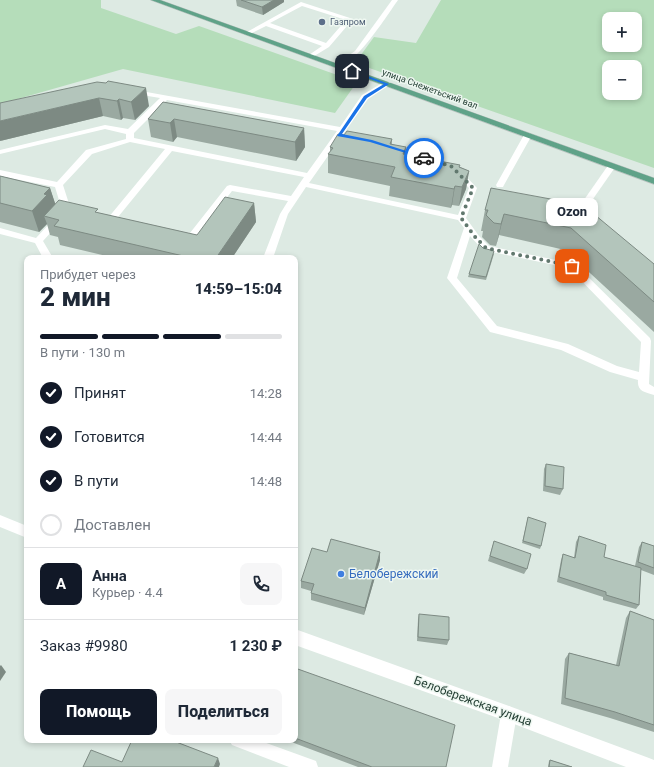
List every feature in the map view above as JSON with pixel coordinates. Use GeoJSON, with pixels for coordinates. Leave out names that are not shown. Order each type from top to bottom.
{"type":"FeatureCollection","features":[{"type":"Feature","properties":{"kind":"main road","name":"улица Снежетьский вал"},"geometry":{"type":"LineString","coordinates":[[154,0],[654,181]]}},
{"type":"Feature","properties":{"kind":"street"},"geometry":{"type":"LineString","coordinates":[[0,521],[24,531]]}},
{"type":"Feature","properties":{"kind":"street","name":"Белобережская улица"},"geometry":{"type":"LineString","coordinates":[[298,638],[509,714],[649,767]]}},
{"type":"Feature","properties":{"kind":"lane"},"geometry":{"type":"LineString","coordinates":[[337,66],[356,52],[395,0]]}},
{"type":"Feature","properties":{"kind":"lane"},"geometry":{"type":"LineString","coordinates":[[248,33],[301,4],[350,20],[326,46],[311,56]]}},
{"type":"Feature","properties":{"kind":"lane"},"geometry":{"type":"LineString","coordinates":[[266,24],[326,46]]}},
{"type":"Feature","properties":{"kind":"lane"},"geometry":{"type":"LineString","coordinates":[[269,255],[284,214],[308,176],[365,97],[387,84]]}},
{"type":"Feature","properties":{"kind":"lane"},"geometry":{"type":"LineString","coordinates":[[123,89],[341,132],[350,137]]}},
{"type":"Feature","properties":{"kind":"lane"},"geometry":{"type":"LineString","coordinates":[[59,185],[89,152],[130,136],[165,97]]}},
{"type":"Feature","properties":{"kind":"lane"},"geometry":{"type":"LineString","coordinates":[[0,152],[105,126],[130,136],[170,148],[308,176]]}},
{"type":"Feature","properties":{"kind":"lane"},"geometry":{"type":"LineString","coordinates":[[500,185],[528,135]]}},
{"type":"Feature","properties":{"kind":"lane"},"geometry":{"type":"LineString","coordinates":[[385,146],[448,165],[473,188],[461,218]]}},
{"type":"Feature","properties":{"kind":"lane"},"geometry":{"type":"LineString","coordinates":[[134,223],[112,218],[170,148]]}},
{"type":"Feature","properties":{"kind":"lane"},"geometry":{"type":"LineString","coordinates":[[583,207],[612,166]]}},
{"type":"Feature","properties":{"kind":"lane"},"geometry":{"type":"LineString","coordinates":[[0,173],[59,185]]}},
{"type":"Feature","properties":{"kind":"lane"},"geometry":{"type":"LineString","coordinates":[[303,184],[461,218],[486,248],[572,266],[646,341],[643,377],[644,388],[654,391]]}},
{"type":"Feature","properties":{"kind":"lane"},"geometry":{"type":"LineString","coordinates":[[38,241],[67,210],[59,185]]}},
{"type":"Feature","properties":{"kind":"lane"},"geometry":{"type":"LineString","coordinates":[[170,231],[192,236],[230,188],[293,199]]}},
{"type":"Feature","properties":{"kind":"lane"},"geometry":{"type":"LineString","coordinates":[[468,228],[452,278],[494,329],[564,347],[614,369],[643,377]]}},
{"type":"Feature","properties":{"kind":"lane"},"geometry":{"type":"LineString","coordinates":[[0,231],[38,241],[46,255]]}},
{"type":"Feature","properties":{"kind":"lane"},"geometry":{"type":"LineString","coordinates":[[500,767],[509,714]]}},
{"type":"Feature","properties":{"kind":"lane"},"geometry":{"type":"LineString","coordinates":[[245,743],[310,767]]}},
{"type":"Feature","properties":{"kind":"green space"},"geometry":{"type":"Polygon","coordinates":[[[0,0],[101,0],[101,8],[176,34],[199,26],[357,82],[335,113],[123,69],[0,104],[0,0]]]}},
{"type":"Feature","properties":{"kind":"green space"},"geometry":{"type":"Polygon","coordinates":[[[441,0],[654,0],[654,168],[355,63],[374,37],[416,43],[441,0]]]}},
{"type":"Feature","properties":{"kind":"building"},"geometry":{"type":"Polygon","coordinates":[[[241,0],[274,0],[262,7],[241,0]]]}},
{"type":"Feature","properties":{"kind":"building"},"geometry":{"type":"Polygon","coordinates":[[[108,81],[146,88],[131,102],[119,99],[117,101],[99,98],[0,121],[0,103],[97,82],[106,83],[108,81]]]}},
{"type":"Feature","properties":{"kind":"building"},"geometry":{"type":"Polygon","coordinates":[[[163,102],[304,128],[295,142],[174,119],[170,123],[148,119],[163,102]]]}},
{"type":"Feature","properties":{"kind":"building"},"geometry":{"type":"Polygon","coordinates":[[[347,131],[392,139],[390,144],[406,147],[403,154],[460,165],[459,167],[469,171],[462,187],[455,186],[454,189],[391,177],[395,167],[328,154],[333,148],[330,147],[338,134],[344,135],[347,131]]]}},
{"type":"Feature","properties":{"kind":"building"},"geometry":{"type":"Polygon","coordinates":[[[0,176],[50,188],[44,194],[47,195],[32,211],[0,203],[0,176]]]}},
{"type":"Feature","properties":{"kind":"building"},"geometry":{"type":"Polygon","coordinates":[[[491,188],[583,205],[654,264],[654,302],[571,228],[504,214],[501,224],[494,223],[486,215],[488,210],[485,210],[491,188]]]}},
{"type":"Feature","properties":{"kind":"building"},"geometry":{"type":"Polygon","coordinates":[[[225,197],[254,203],[218,255],[179,255],[54,226],[59,220],[44,216],[59,200],[98,209],[95,212],[197,235],[225,197]]]}},
{"type":"Feature","properties":{"kind":"building"},"geometry":{"type":"Polygon","coordinates":[[[479,244],[483,248],[494,251],[486,277],[469,274],[479,244]]]}},
{"type":"Feature","properties":{"kind":"building"},"geometry":{"type":"Polygon","coordinates":[[[546,464],[564,467],[563,489],[545,486],[546,464]]]}},
{"type":"Feature","properties":{"kind":"building"},"geometry":{"type":"Polygon","coordinates":[[[528,517],[546,523],[541,546],[523,541],[528,517]]]}},
{"type":"Feature","properties":{"kind":"building"},"geometry":{"type":"Polygon","coordinates":[[[579,536],[606,545],[604,557],[641,568],[639,605],[606,595],[606,592],[559,577],[563,554],[575,558],[579,536]]]}},
{"type":"Feature","properties":{"kind":"building","name":"Белобережский"},"geometry":{"type":"Polygon","coordinates":[[[331,539],[380,552],[365,608],[311,593],[314,584],[301,581],[312,548],[327,552],[331,539]]]}},
{"type":"Feature","properties":{"kind":"building"},"geometry":{"type":"Polygon","coordinates":[[[494,541],[531,554],[527,569],[490,556],[494,541]]]}},
{"type":"Feature","properties":{"kind":"building"},"geometry":{"type":"Polygon","coordinates":[[[642,542],[654,546],[654,568],[638,562],[642,542]]]}},
{"type":"Feature","properties":{"kind":"building"},"geometry":{"type":"Polygon","coordinates":[[[630,611],[654,620],[654,725],[565,698],[569,653],[619,666],[630,611]]]}},
{"type":"Feature","properties":{"kind":"building"},"geometry":{"type":"Polygon","coordinates":[[[419,614],[449,617],[449,640],[418,637],[419,614]]]}},
{"type":"Feature","properties":{"kind":"building"},"geometry":{"type":"Polygon","coordinates":[[[298,669],[455,725],[446,767],[372,767],[298,739],[298,669]]]}},
{"type":"Feature","properties":{"kind":"building"},"geometry":{"type":"Polygon","coordinates":[[[131,743],[179,743],[218,758],[214,767],[83,767],[91,750],[122,762],[131,743]]]}},
{"type":"Feature","properties":{"kind":"building"},"geometry":{"type":"Polygon","coordinates":[[[550,760],[572,767],[549,767],[550,760]]]}},
{"type":"Feature","properties":{"kind":"way so far"},"geometry":{"type":"LineString","coordinates":[[424,158],[451,166],[473,188],[461,218],[476,238],[486,248],[572,266]]}},
{"type":"Feature","properties":{"kind":"place","name":"Газпром"},"geometry":{"type":"Point","coordinates":[322,22]}},
{"type":"Feature","properties":{"kind":"place","name":"Ozon"},"geometry":{"type":"Point","coordinates":[572,266]}},
{"type":"Feature","properties":{"kind":"place","name":"Белобережский"},"geometry":{"type":"Point","coordinates":[341,574]}},
{"type":"Feature","properties":{"kind":"route"},"geometry":{"type":"LineString","coordinates":[[352,71],[387,84],[365,97],[339,135],[371,141],[424,158]]}}]}
